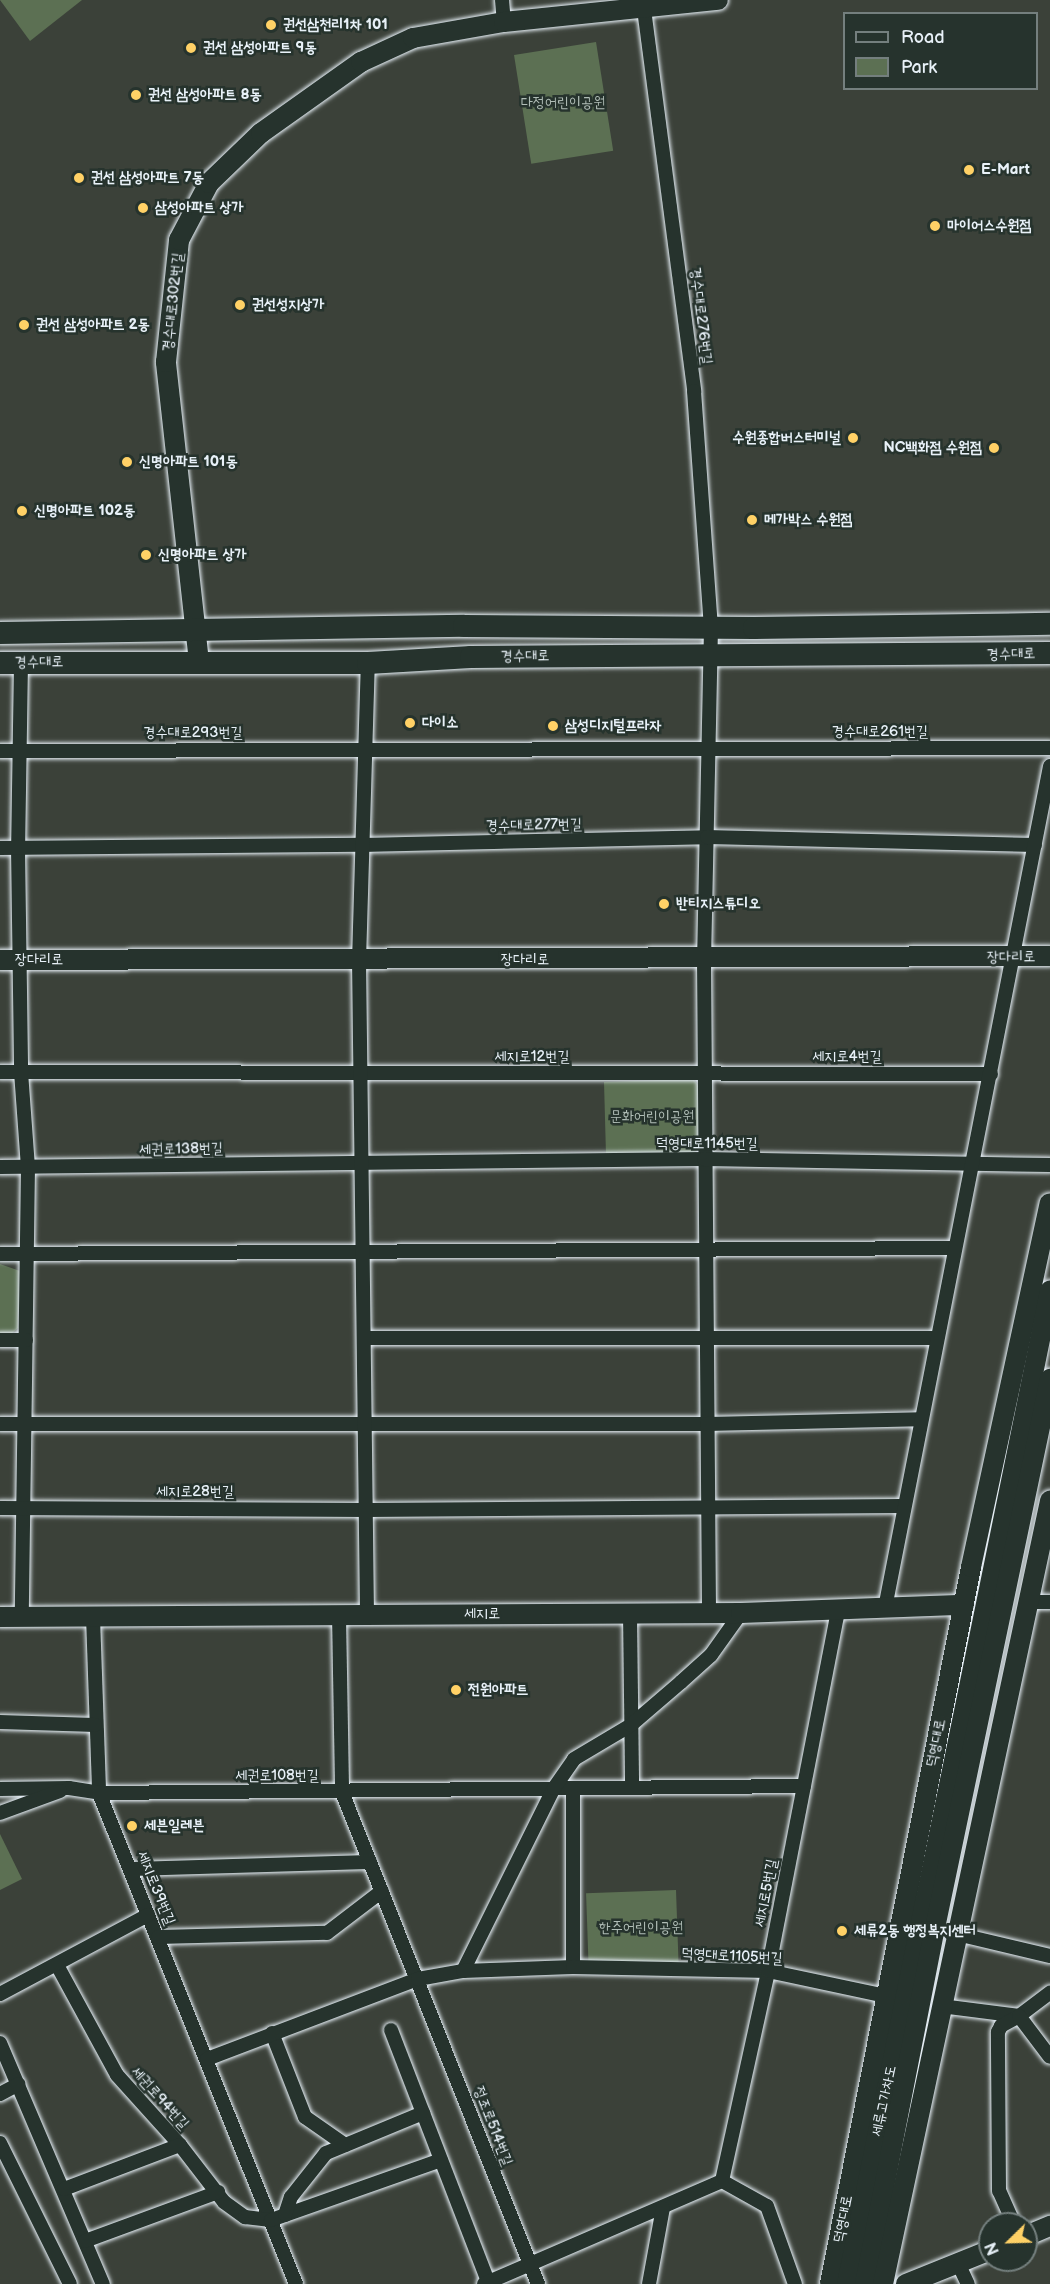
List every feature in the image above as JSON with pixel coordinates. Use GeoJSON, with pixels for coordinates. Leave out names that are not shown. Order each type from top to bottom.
{"type":"FeatureCollection","features":[{"type":"Feature","properties":{"kind":"main road","name":"경수대로302번길"},"geometry":{"type":"LineString","coordinates":[[199,662],[166,362],[180,240],[209,183],[261,133],[361,62],[413,38],[504,22],[718,0]]}},
{"type":"Feature","properties":{"kind":"main road","name":"경수대로"},"geometry":{"type":"LineString","coordinates":[[0,633],[196,633],[464,626],[711,628],[1050,624]]}},
{"type":"Feature","properties":{"kind":"main road","name":"경수대로"},"geometry":{"type":"LineString","coordinates":[[10,663],[368,663],[471,657],[1050,653]]}},
{"type":"Feature","properties":{"kind":"main road","name":"장다리로"},"geometry":{"type":"LineString","coordinates":[[10,960],[359,961],[1050,956]]}},
{"type":"Feature","properties":{"kind":"main road","name":"덕영대로"},"geometry":{"type":"LineString","coordinates":[[830,2284],[964,1605],[1050,1203]]}},
{"type":"Feature","properties":{"kind":"main road"},"geometry":{"type":"LineString","coordinates":[[929,1921],[1024,1457],[1050,1291]]}},
{"type":"Feature","properties":{"kind":"main road"},"geometry":{"type":"LineString","coordinates":[[980,1531],[1024,1457],[1050,1379]]}},
{"type":"Feature","properties":{"kind":"main road"},"geometry":{"type":"LineString","coordinates":[[1024,1457],[1041,1544]]}},
{"type":"Feature","properties":{"kind":"main road"},"geometry":{"type":"LineString","coordinates":[[883,2284],[1050,1501]]}},
{"type":"Feature","properties":{"kind":"main road","name":"세지로"},"geometry":{"type":"LineString","coordinates":[[0,1617],[741,1613],[964,1605]]}},
{"type":"Feature","properties":{"kind":"main road","name":"세류고가차도"},"geometry":{"type":"LineString","coordinates":[[847,2284],[929,1921]]}},
{"type":"Feature","properties":{"kind":"main road","name":"세류고가차도"},"geometry":{"type":"LineString","coordinates":[[865,2284],[929,1921]]}},
{"type":"Feature","properties":{"kind":"main road"},"geometry":{"type":"LineString","coordinates":[[906,2284],[978,2255]]}},
{"type":"Feature","properties":{"kind":"street"},"geometry":{"type":"LineString","coordinates":[[501,0],[504,22]]}},
{"type":"Feature","properties":{"kind":"street","name":"경수대로276번길"},"geometry":{"type":"LineString","coordinates":[[644,9],[693,380],[711,628]]}},
{"type":"Feature","properties":{"kind":"street"},"geometry":{"type":"LineString","coordinates":[[709,1613],[704,959],[711,628]]}},
{"type":"Feature","properties":{"kind":"street"},"geometry":{"type":"LineString","coordinates":[[10,663],[18,751],[18,848],[10,960],[28,1167],[22,1617]]}},
{"type":"Feature","properties":{"kind":"street"},"geometry":{"type":"LineString","coordinates":[[367,1614],[359,961],[362,846],[368,748],[368,663]]}},
{"type":"Feature","properties":{"kind":"street"},"geometry":{"type":"LineString","coordinates":[[368,748],[709,748]]}},
{"type":"Feature","properties":{"kind":"street","name":"경수대로293번길"},"geometry":{"type":"LineString","coordinates":[[0,751],[368,748]]}},
{"type":"Feature","properties":{"kind":"street","name":"경수대로261번길"},"geometry":{"type":"LineString","coordinates":[[709,748],[1050,748]]}},
{"type":"Feature","properties":{"kind":"street"},"geometry":{"type":"LineString","coordinates":[[885,1608],[902,1506],[1014,958],[1050,766]]}},
{"type":"Feature","properties":{"kind":"street"},"geometry":{"type":"LineString","coordinates":[[707,837],[1035,845]]}},
{"type":"Feature","properties":{"kind":"street","name":"경수대로277번길"},"geometry":{"type":"LineString","coordinates":[[362,846],[707,837]]}},
{"type":"Feature","properties":{"kind":"street"},"geometry":{"type":"LineString","coordinates":[[0,848],[362,846]]}},
{"type":"Feature","properties":{"kind":"street"},"geometry":{"type":"LineString","coordinates":[[0,1072],[361,1074]]}},
{"type":"Feature","properties":{"kind":"street","name":"세지로4번길"},"geometry":{"type":"LineString","coordinates":[[704,1073],[990,1074]]}},
{"type":"Feature","properties":{"kind":"street","name":"세지로12번길"},"geometry":{"type":"LineString","coordinates":[[361,1074],[704,1073]]}},
{"type":"Feature","properties":{"kind":"street","name":"덕영대로1145번길"},"geometry":{"type":"LineString","coordinates":[[363,1164],[704,1159],[1050,1165]]}},
{"type":"Feature","properties":{"kind":"street","name":"세권로138번길"},"geometry":{"type":"LineString","coordinates":[[0,1167],[363,1164]]}},
{"type":"Feature","properties":{"kind":"street"},"geometry":{"type":"LineString","coordinates":[[0,1254],[364,1254],[955,1248]]}},
{"type":"Feature","properties":{"kind":"street"},"geometry":{"type":"LineString","coordinates":[[364,1338],[937,1338]]}},
{"type":"Feature","properties":{"kind":"street"},"geometry":{"type":"LineString","coordinates":[[0,1340],[26,1340]]}},
{"type":"Feature","properties":{"kind":"street"},"geometry":{"type":"LineString","coordinates":[[0,1424],[707,1424],[920,1419]]}},
{"type":"Feature","properties":{"kind":"street"},"geometry":{"type":"LineString","coordinates":[[366,1510],[902,1506]]}},
{"type":"Feature","properties":{"kind":"street","name":"세지로28번길"},"geometry":{"type":"LineString","coordinates":[[0,1508],[366,1510]]}},
{"type":"Feature","properties":{"kind":"street"},"geometry":{"type":"LineString","coordinates":[[1029,1602],[1050,1602]]}},
{"type":"Feature","properties":{"kind":"street","name":"세지로5번길"},"geometry":{"type":"LineString","coordinates":[[722,2181],[768,1971],[838,1610]]}},
{"type":"Feature","properties":{"kind":"street"},"geometry":{"type":"LineString","coordinates":[[463,1971],[554,1788],[574,1759],[631,1725],[711,1655],[741,1613]]}},
{"type":"Feature","properties":{"kind":"street"},"geometry":{"type":"LineString","coordinates":[[630,1614],[632,1787]]}},
{"type":"Feature","properties":{"kind":"street"},"geometry":{"type":"LineString","coordinates":[[339,1615],[342,1792]]}},
{"type":"Feature","properties":{"kind":"street","name":"세지로39번길"},"geometry":{"type":"LineString","coordinates":[[93,1617],[94,1725],[99,1793],[296,2284]]}},
{"type":"Feature","properties":{"kind":"street"},"geometry":{"type":"LineString","coordinates":[[0,1722],[94,1725]]}},
{"type":"Feature","properties":{"kind":"street","name":"세권로108번길"},"geometry":{"type":"LineString","coordinates":[[0,1789],[69,1788],[99,1793],[804,1786]]}},
{"type":"Feature","properties":{"kind":"street"},"geometry":{"type":"LineString","coordinates":[[0,1813],[69,1788]]}},
{"type":"Feature","properties":{"kind":"street"},"geometry":{"type":"LineString","coordinates":[[573,1788],[573,1967]]}},
{"type":"Feature","properties":{"kind":"street","name":"정조로514번길"},"geometry":{"type":"LineString","coordinates":[[342,1792],[538,2284]]}},
{"type":"Feature","properties":{"kind":"street"},"geometry":{"type":"LineString","coordinates":[[130,1869],[369,1862]]}},
{"type":"Feature","properties":{"kind":"street"},"geometry":{"type":"LineString","coordinates":[[158,1937],[327,1934],[381,1891]]}},
{"type":"Feature","properties":{"kind":"street"},"geometry":{"type":"LineString","coordinates":[[0,1994],[148,1915]]}},
{"type":"Feature","properties":{"kind":"street"},"geometry":{"type":"LineString","coordinates":[[957,1934],[1050,1956]]}},
{"type":"Feature","properties":{"kind":"street","name":"세권로94번길"},"geometry":{"type":"LineString","coordinates":[[57,1965],[117,2075],[180,2145],[218,2192],[245,2217],[271,2220]]}},
{"type":"Feature","properties":{"kind":"street","name":"덕영대로1105번길"},"geometry":{"type":"LineString","coordinates":[[207,2059],[418,1979],[463,1971],[573,1967],[768,1971],[886,1996]]}},
{"type":"Feature","properties":{"kind":"street"},"geometry":{"type":"LineString","coordinates":[[1009,2212],[999,2191],[998,2032],[1050,1993]]}},
{"type":"Feature","properties":{"kind":"street"},"geometry":{"type":"LineString","coordinates":[[941,2006],[1019,2016],[1050,2057]]}},
{"type":"Feature","properties":{"kind":"street"},"geometry":{"type":"LineString","coordinates":[[391,2030],[486,2283],[722,2181],[767,2206],[795,2284]]}},
{"type":"Feature","properties":{"kind":"street"},"geometry":{"type":"LineString","coordinates":[[272,2033],[304,2117],[345,2145]]}},
{"type":"Feature","properties":{"kind":"street"},"geometry":{"type":"LineString","coordinates":[[0,2043],[103,2284]]}},
{"type":"Feature","properties":{"kind":"street"},"geometry":{"type":"LineString","coordinates":[[0,2094],[19,2084]]}},
{"type":"Feature","properties":{"kind":"street"},"geometry":{"type":"LineString","coordinates":[[285,2215],[291,2197],[326,2153],[423,2113]]}},
{"type":"Feature","properties":{"kind":"street"},"geometry":{"type":"LineString","coordinates":[[0,2143],[70,2284]]}},
{"type":"Feature","properties":{"kind":"street"},"geometry":{"type":"LineString","coordinates":[[64,2189],[180,2145]]}},
{"type":"Feature","properties":{"kind":"street"},"geometry":{"type":"LineString","coordinates":[[271,2220],[441,2160]]}},
{"type":"Feature","properties":{"kind":"street"},"geometry":{"type":"LineString","coordinates":[[85,2241],[218,2192]]}},
{"type":"Feature","properties":{"kind":"street"},"geometry":{"type":"LineString","coordinates":[[650,2284],[663,2208]]}},
{"type":"Feature","properties":{"kind":"street"},"geometry":{"type":"LineString","coordinates":[[957,2263],[968,2284]]}},
{"type":"Feature","properties":{"kind":"green space"},"geometry":{"type":"Polygon","coordinates":[[[0,0],[82,0],[30,41],[0,0]]]}},
{"type":"Feature","properties":{"kind":"green space","name":"다정어린이공원"},"geometry":{"type":"Polygon","coordinates":[[[596,42],[613,151],[531,164],[514,55],[596,42]]]}},
{"type":"Feature","properties":{"kind":"green space","name":"문화어린이공원"},"geometry":{"type":"Polygon","coordinates":[[[693,1079],[699,1086],[701,1144],[694,1152],[606,1155],[604,1082],[693,1079]]]}},
{"type":"Feature","properties":{"kind":"green space"},"geometry":{"type":"Polygon","coordinates":[[[0,1264],[20,1271],[18,1328],[11,1334],[0,1334],[0,1264]]]}},
{"type":"Feature","properties":{"kind":"green space"},"geometry":{"type":"Polygon","coordinates":[[[0,1834],[22,1879],[0,1890],[0,1834]]]}},
{"type":"Feature","properties":{"kind":"green space","name":"한주어린이공원"},"geometry":{"type":"Polygon","coordinates":[[[676,1890],[679,1964],[589,1967],[586,1893],[676,1890]]]}},
{"type":"Feature","properties":{"kind":"place","name":"권선삼천리1차 101"},"geometry":{"type":"Point","coordinates":[271,25]}},
{"type":"Feature","properties":{"kind":"place","name":"권선 삼성아파트 9동"},"geometry":{"type":"Point","coordinates":[191,48]}},
{"type":"Feature","properties":{"kind":"place","name":"권선 삼성아파트 8동"},"geometry":{"type":"Point","coordinates":[136,95]}},
{"type":"Feature","properties":{"kind":"place","name":"E-Mart"},"geometry":{"type":"Point","coordinates":[969,170]}},
{"type":"Feature","properties":{"kind":"place","name":"권선 삼성아파트 7동"},"geometry":{"type":"Point","coordinates":[79,178]}},
{"type":"Feature","properties":{"kind":"place","name":"삼성아파트 상가"},"geometry":{"type":"Point","coordinates":[143,208]}},
{"type":"Feature","properties":{"kind":"place","name":"마이어스수원점"},"geometry":{"type":"Point","coordinates":[935,226]}},
{"type":"Feature","properties":{"kind":"place","name":"권선성지상가"},"geometry":{"type":"Point","coordinates":[240,305]}},
{"type":"Feature","properties":{"kind":"place","name":"권선 삼성아파트 2동"},"geometry":{"type":"Point","coordinates":[24,325]}},
{"type":"Feature","properties":{"kind":"place","name":"수원종합버스터미널"},"geometry":{"type":"Point","coordinates":[853,438]}},
{"type":"Feature","properties":{"kind":"place","name":"NC백화점 수원점"},"geometry":{"type":"Point","coordinates":[994,448]}},
{"type":"Feature","properties":{"kind":"place","name":"신명아파트 101동"},"geometry":{"type":"Point","coordinates":[127,462]}},
{"type":"Feature","properties":{"kind":"place","name":"신명아파트 102동"},"geometry":{"type":"Point","coordinates":[22,511]}},
{"type":"Feature","properties":{"kind":"place","name":"메가박스 수원점"},"geometry":{"type":"Point","coordinates":[752,520]}},
{"type":"Feature","properties":{"kind":"place","name":"신명아파트 상가"},"geometry":{"type":"Point","coordinates":[146,555]}},
{"type":"Feature","properties":{"kind":"place","name":"다이소"},"geometry":{"type":"Point","coordinates":[410,723]}},
{"type":"Feature","properties":{"kind":"place","name":"삼성디지털프라자"},"geometry":{"type":"Point","coordinates":[553,726]}},
{"type":"Feature","properties":{"kind":"place","name":"반티지스튜디오"},"geometry":{"type":"Point","coordinates":[664,904]}},
{"type":"Feature","properties":{"kind":"place","name":"전원아파트"},"geometry":{"type":"Point","coordinates":[456,1690]}},
{"type":"Feature","properties":{"kind":"place","name":"세븐일레븐"},"geometry":{"type":"Point","coordinates":[132,1826]}},
{"type":"Feature","properties":{"kind":"place","name":"세류2동 행정복지센터"},"geometry":{"type":"Point","coordinates":[842,1931]}}]}
